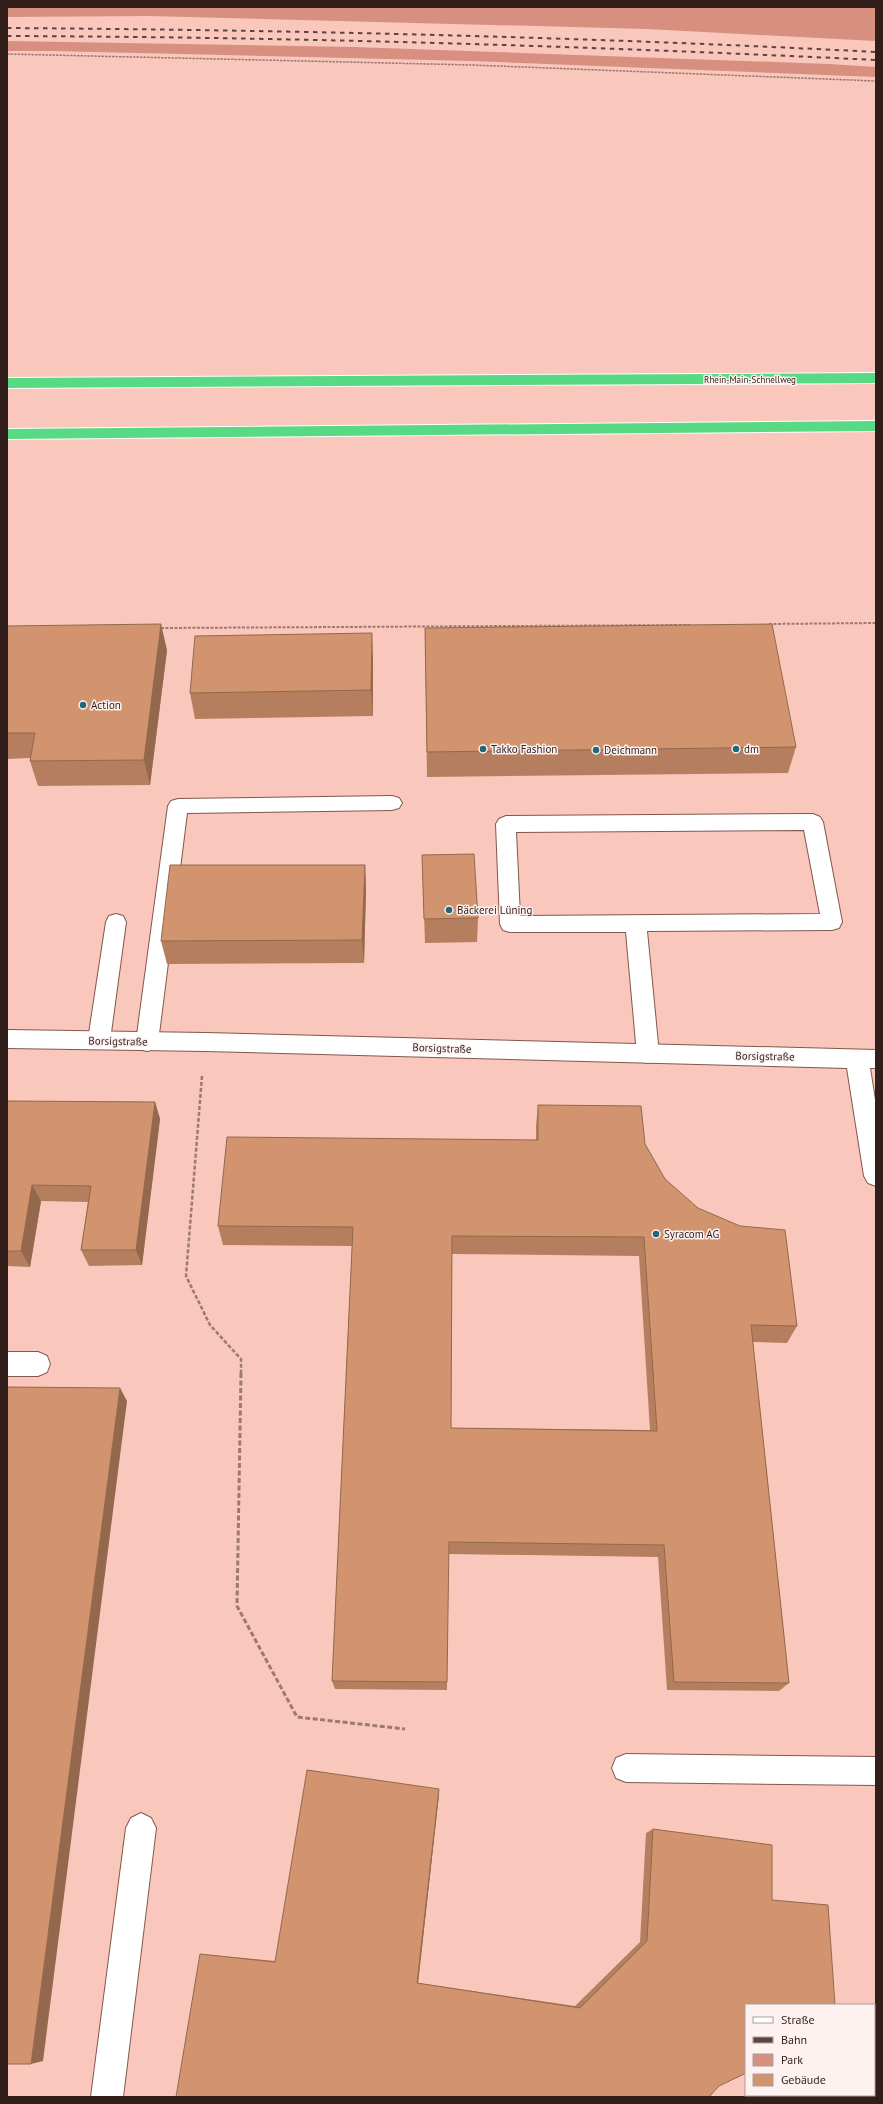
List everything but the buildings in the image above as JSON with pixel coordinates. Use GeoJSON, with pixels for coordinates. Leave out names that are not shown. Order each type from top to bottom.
{"type":"FeatureCollection","features":[{"type":"Feature","properties":{"kind":"highway","name":"Rhein-Main-Schnellweg"},"geometry":{"type":"LineString","coordinates":[[7,383],[876,378]]}},
{"type":"Feature","properties":{"kind":"highway"},"geometry":{"type":"LineString","coordinates":[[7,434],[876,426]]}},
{"type":"Feature","properties":{"kind":"street"},"geometry":{"type":"LineString","coordinates":[[146,1042],[178,806],[392,803]]}},
{"type":"Feature","properties":{"kind":"street"},"geometry":{"type":"LineString","coordinates":[[813,822],[832,922],[636,923],[510,924],[506,824],[813,822]]}},
{"type":"Feature","properties":{"kind":"street"},"geometry":{"type":"LineString","coordinates":[[99,1040],[116,922]]}},
{"type":"Feature","properties":{"kind":"street"},"geometry":{"type":"LineString","coordinates":[[636,923],[648,1054]]}},
{"type":"Feature","properties":{"kind":"street","name":"Borsigstraße"},"geometry":{"type":"LineString","coordinates":[[7,1039],[205,1042],[648,1054],[867,1058]]}},
{"type":"Feature","properties":{"kind":"street"},"geometry":{"type":"LineString","coordinates":[[867,1058],[876,1176]]}},
{"type":"Feature","properties":{"kind":"street"},"geometry":{"type":"LineString","coordinates":[[7,1364],[38,1364]]}},
{"type":"Feature","properties":{"kind":"street"},"geometry":{"type":"LineString","coordinates":[[626,1768],[876,1771]]}},
{"type":"Feature","properties":{"kind":"street"},"geometry":{"type":"LineString","coordinates":[[107,2097],[141,1828]]}},
{"type":"Feature","properties":{"kind":"path"},"geometry":{"type":"LineString","coordinates":[[7,54],[472,65],[876,81]]}},
{"type":"Feature","properties":{"kind":"path"},"geometry":{"type":"LineString","coordinates":[[764,624],[876,624]]}},
{"type":"Feature","properties":{"kind":"path"},"geometry":{"type":"LineString","coordinates":[[158,628],[693,625]]}},
{"type":"Feature","properties":{"kind":"path"},"geometry":{"type":"LineString","coordinates":[[205,1042],[186,1276],[210,1325],[241,1358],[237,1606],[297,1717],[405,1729]]}},
{"type":"Feature","properties":{"kind":"green space"},"geometry":{"type":"Polygon","coordinates":[[[7,7],[876,7],[876,41],[647,29],[149,16],[7,17],[7,7]]]}},
{"type":"Feature","properties":{"kind":"green space"},"geometry":{"type":"Polygon","coordinates":[[[7,41],[354,47],[829,64],[876,67],[876,77],[472,61],[7,51],[7,41]]]}},
{"type":"Feature","properties":{"kind":"railway"},"geometry":{"type":"LineString","coordinates":[[7,28],[224,30],[442,35],[659,42],[876,52]]}},
{"type":"Feature","properties":{"kind":"railway"},"geometry":{"type":"LineString","coordinates":[[7,36],[224,38],[442,43],[659,50],[876,60]]}},
{"type":"Feature","properties":{"kind":"place","name":"Action"},"geometry":{"type":"Point","coordinates":[83,705]}},
{"type":"Feature","properties":{"kind":"place","name":"Takko Fashion"},"geometry":{"type":"Point","coordinates":[483,749]}},
{"type":"Feature","properties":{"kind":"place","name":"dm"},"geometry":{"type":"Point","coordinates":[736,749]}},
{"type":"Feature","properties":{"kind":"place","name":"Deichmann"},"geometry":{"type":"Point","coordinates":[596,750]}},
{"type":"Feature","properties":{"kind":"place","name":"Bäckerei Lüning"},"geometry":{"type":"Point","coordinates":[449,910]}},
{"type":"Feature","properties":{"kind":"place","name":"Syracom AG"},"geometry":{"type":"Point","coordinates":[656,1234]}}]}
